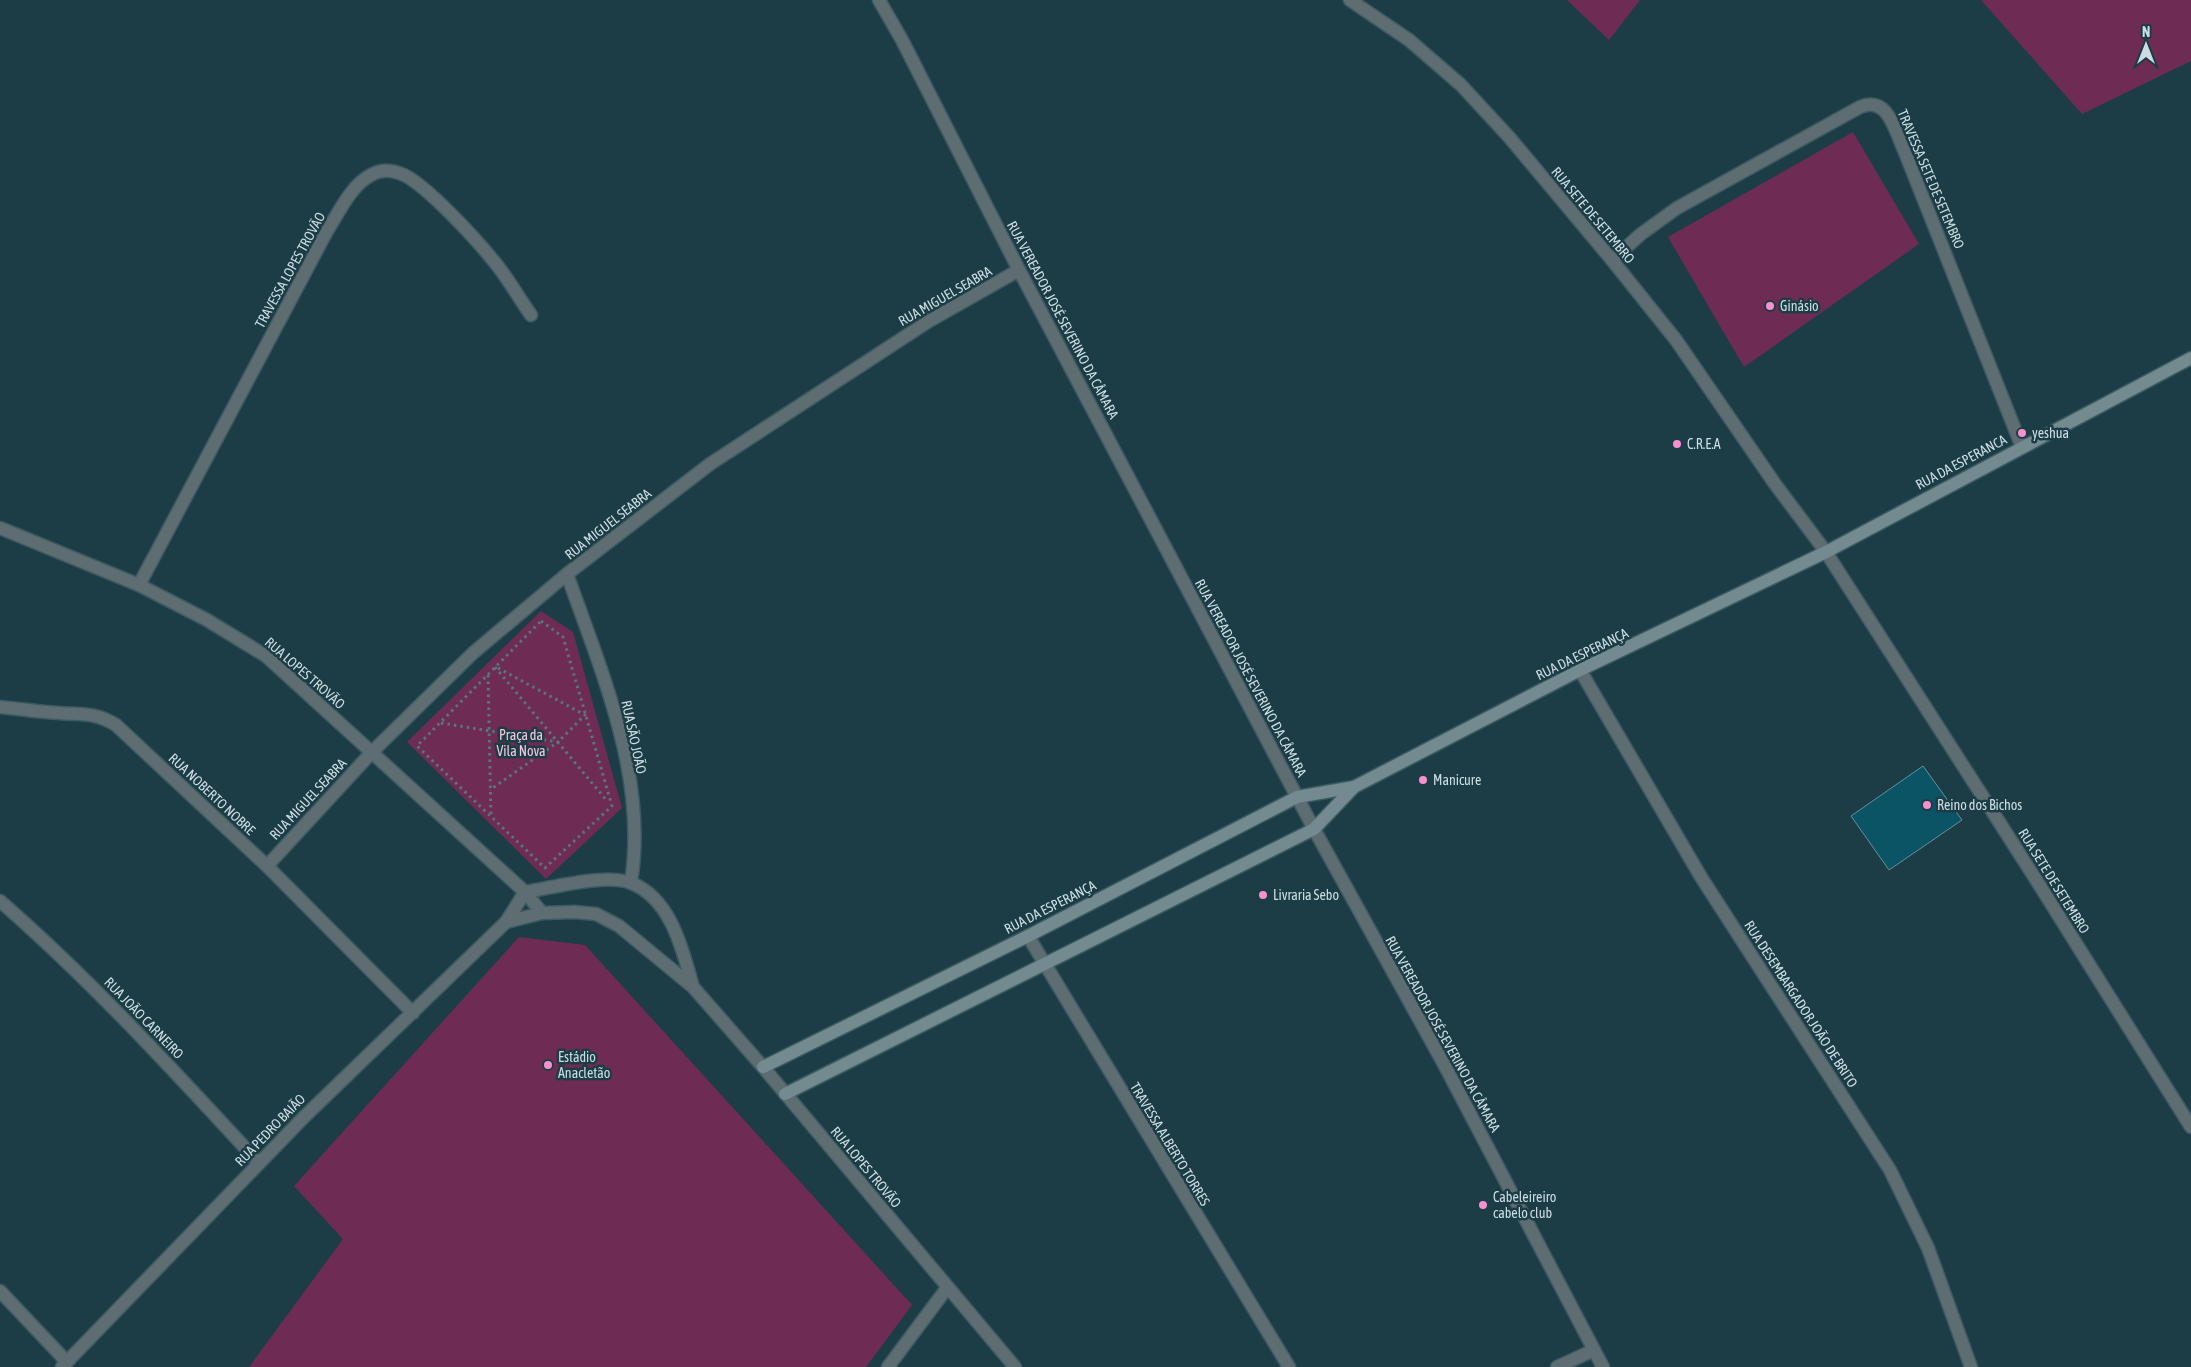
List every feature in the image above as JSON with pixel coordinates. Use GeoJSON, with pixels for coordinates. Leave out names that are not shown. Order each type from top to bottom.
{"type":"FeatureCollection","features":[{"type":"Feature","properties":{"kind":"street","name":"RUA VEREADOR JOSÉ SEVERINO DA CÂMARA"},"geometry":{"type":"LineString","coordinates":[[879,0],[902,40],[1019,270],[1297,797],[1445,1066],[1603,1367]]}},
{"type":"Feature","properties":{"kind":"street","name":"RUA SETE DE SETEMBRO"},"geometry":{"type":"LineString","coordinates":[[1350,0],[1409,40],[1461,85],[1509,137],[1676,340],[1775,484],[1826,552],[2046,895],[2191,1126]]}},
{"type":"Feature","properties":{"kind":"street","name":"TRAVESSA SETE DE SETEMBRO"},"geometry":{"type":"LineString","coordinates":[[1612,260],[1640,234],[1677,208],[1860,107],[1866,104],[1878,105],[1887,111],[1904,150],[2022,446]]}},
{"type":"Feature","properties":{"kind":"street","name":"TRAVESSA LOPES TROVÃO"},"geometry":{"type":"LineString","coordinates":[[139,585],[327,232],[352,192],[370,175],[381,171],[391,171],[405,176],[423,189],[493,259],[531,315]]}},
{"type":"Feature","properties":{"kind":"street","name":"RUA MIGUEL SEABRA"},"geometry":{"type":"LineString","coordinates":[[267,866],[372,752],[473,653],[567,574],[710,464],[929,321],[1019,270]]}},
{"type":"Feature","properties":{"kind":"street","name":"RUA DA ESPERANCA"},"geometry":{"type":"LineString","coordinates":[[1826,552],[2022,446],[2191,358]]}},
{"type":"Feature","properties":{"kind":"street","name":"RUA LOPES TROVÃO"},"geometry":{"type":"LineString","coordinates":[[0,528],[139,585],[207,620],[266,656],[525,892],[542,913]]}},
{"type":"Feature","properties":{"kind":"street","name":"RUA DA ESPERANÇA"},"geometry":{"type":"LineString","coordinates":[[763,1067],[1028,936],[1297,797],[1354,787],[1580,670],[1826,552]]}},
{"type":"Feature","properties":{"kind":"street","name":"RUA SÃO JOÃO"},"geometry":{"type":"LineString","coordinates":[[567,574],[616,714],[633,802],[635,829],[631,882]]}},
{"type":"Feature","properties":{"kind":"street","name":"RUA DESEMBARGADOR JOÃO DE BRITO"},"geometry":{"type":"LineString","coordinates":[[1580,670],[1701,877],[1890,1170],[1928,1248],[1971,1367]]}},
{"type":"Feature","properties":{"kind":"street","name":"RUA NOBERTO NOBRE"},"geometry":{"type":"LineString","coordinates":[[0,708],[59,714],[86,714],[102,717],[116,725],[267,866],[413,1013]]}},
{"type":"Feature","properties":{"kind":"street","name":"RUA DA ESPERANÇA"},"geometry":{"type":"LineString","coordinates":[[785,1094],[1314,829],[1354,787]]}},
{"type":"Feature","properties":{"kind":"street"},"geometry":{"type":"LineString","coordinates":[[525,892],[608,880],[631,882],[651,896],[664,910],[683,952],[693,987]]}},
{"type":"Feature","properties":{"kind":"street","name":"RUA PEDRO BAIÃO"},"geometry":{"type":"LineString","coordinates":[[65,1365],[345,1076],[506,922],[525,892]]}},
{"type":"Feature","properties":{"kind":"street","name":"RUA JOÃO CARNEIRO"},"geometry":{"type":"LineString","coordinates":[[0,901],[44,940],[150,1044],[259,1163]]}},
{"type":"Feature","properties":{"kind":"street"},"geometry":{"type":"LineString","coordinates":[[506,922],[542,913],[575,912],[596,914],[619,926],[693,987]]}},
{"type":"Feature","properties":{"kind":"street","name":"TRAVESSA ALBERTO TORRES"},"geometry":{"type":"LineString","coordinates":[[1028,936],[1289,1367]]}},
{"type":"Feature","properties":{"kind":"street","name":"RUA LOPES TROVÃO"},"geometry":{"type":"LineString","coordinates":[[693,987],[763,1067],[1015,1367]]}},
{"type":"Feature","properties":{"kind":"street"},"geometry":{"type":"LineString","coordinates":[[888,1367],[947,1288]]}},
{"type":"Feature","properties":{"kind":"street"},"geometry":{"type":"LineString","coordinates":[[0,1291],[65,1365]]}},
{"type":"Feature","properties":{"kind":"street"},"geometry":{"type":"LineString","coordinates":[[1557,1367],[1594,1350]]}},
{"type":"Feature","properties":{"kind":"path"},"geometry":{"type":"LineString","coordinates":[[541,621],[562,637],[612,806],[545,868],[416,746],[541,621]]}},
{"type":"Feature","properties":{"kind":"path"},"geometry":{"type":"LineString","coordinates":[[495,667],[585,715]]}},
{"type":"Feature","properties":{"kind":"path"},"geometry":{"type":"LineString","coordinates":[[495,667],[612,806]]}},
{"type":"Feature","properties":{"kind":"path"},"geometry":{"type":"LineString","coordinates":[[488,674],[491,817]]}},
{"type":"Feature","properties":{"kind":"path"},"geometry":{"type":"LineString","coordinates":[[490,790],[558,742],[585,715]]}},
{"type":"Feature","properties":{"kind":"path"},"geometry":{"type":"LineString","coordinates":[[440,723],[558,742]]}},
{"type":"Feature","properties":{"kind":"green space"},"geometry":{"type":"Polygon","coordinates":[[[1567,0],[1640,0],[1609,40],[1567,0]]]}},
{"type":"Feature","properties":{"kind":"green space"},"geometry":{"type":"Polygon","coordinates":[[[1981,0],[2191,0],[2191,61],[2082,114],[1981,0]]]}},
{"type":"Feature","properties":{"kind":"green space","name":"Ginásio"},"geometry":{"type":"Polygon","coordinates":[[[1853,132],[1919,244],[1744,367],[1668,237],[1853,132]]]}},
{"type":"Feature","properties":{"kind":"green space","name":"Praça da Vila Nova"},"geometry":{"type":"Polygon","coordinates":[[[541,611],[573,632],[622,808],[546,879],[407,742],[541,611]]]}},
{"type":"Feature","properties":{"kind":"green space","name":"Estádio Anacletão"},"geometry":{"type":"Polygon","coordinates":[[[519,937],[585,945],[912,1305],[866,1367],[249,1367],[343,1239],[294,1186],[519,937]]]}},
{"type":"Feature","properties":{"kind":"building"},"geometry":{"type":"Polygon","coordinates":[[[1923,766],[1962,820],[1889,870],[1851,816],[1923,766]]]}},
{"type":"Feature","properties":{"kind":"place","name":"Ginásio"},"geometry":{"type":"Point","coordinates":[1770,306]}},
{"type":"Feature","properties":{"kind":"place","name":"yeshua"},"geometry":{"type":"Point","coordinates":[2022,433]}},
{"type":"Feature","properties":{"kind":"place","name":"C.R.E.A"},"geometry":{"type":"Point","coordinates":[1677,444]}},
{"type":"Feature","properties":{"kind":"place","name":"Manicure"},"geometry":{"type":"Point","coordinates":[1423,780]}},
{"type":"Feature","properties":{"kind":"place","name":"Reino dos Bichos"},"geometry":{"type":"Point","coordinates":[1927,805]}},
{"type":"Feature","properties":{"kind":"place","name":"Livraria Sebo"},"geometry":{"type":"Point","coordinates":[1263,895]}},
{"type":"Feature","properties":{"kind":"place","name":"Estádio Anacletão"},"geometry":{"type":"Point","coordinates":[548,1065]}},
{"type":"Feature","properties":{"kind":"place","name":"Cabeleireiro cabelo club"},"geometry":{"type":"Point","coordinates":[1483,1205]}}]}
